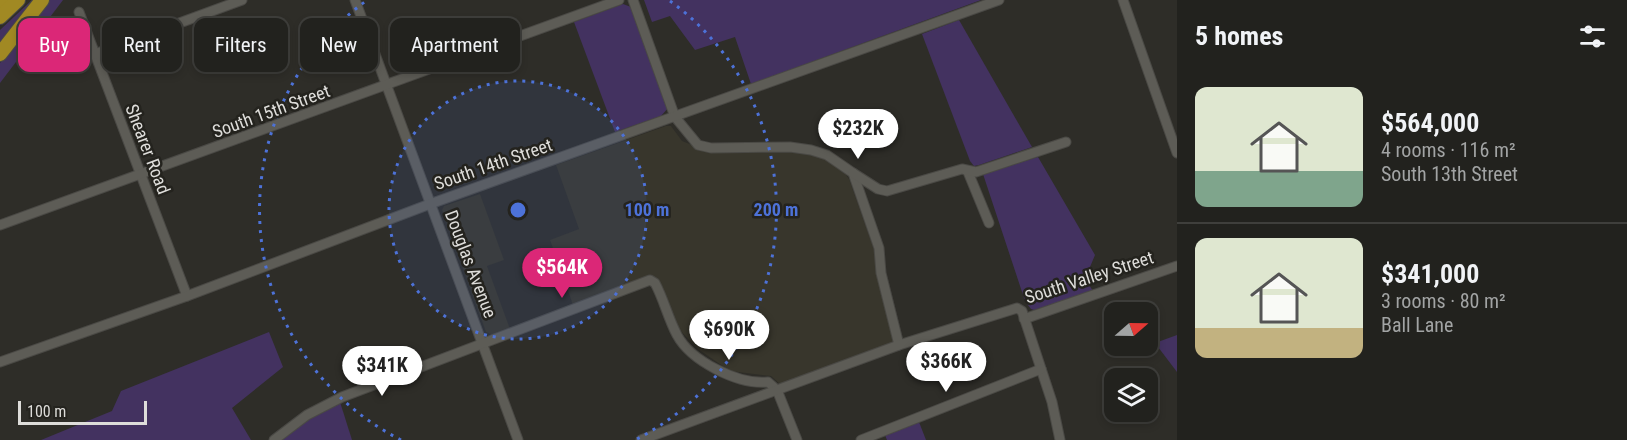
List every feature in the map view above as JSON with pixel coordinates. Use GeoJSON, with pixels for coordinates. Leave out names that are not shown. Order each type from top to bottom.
{"type":"FeatureCollection","features":[{"type":"Feature","properties":{"kind":"highway"},"geometry":{"type":"LineString","coordinates":[[0,17],[18,0]]}},
{"type":"Feature","properties":{"kind":"highway"},"geometry":{"type":"LineString","coordinates":[[0,54],[42,0]]}},
{"type":"Feature","properties":{"kind":"street"},"geometry":{"type":"LineString","coordinates":[[95,54],[242,0]]}},
{"type":"Feature","properties":{"kind":"street","name":"Douglas Avenue"},"geometry":{"type":"LineString","coordinates":[[355,0],[518,440]]}},
{"type":"Feature","properties":{"kind":"street","name":"South 15th Street"},"geometry":{"type":"LineString","coordinates":[[0,225],[387,87],[619,0]]}},
{"type":"Feature","properties":{"kind":"street"},"geometry":{"type":"LineString","coordinates":[[633,0],[675,117],[698,145],[711,148],[790,147],[811,150],[827,155],[878,189],[896,191],[962,169],[969,172],[1066,141]]}},
{"type":"Feature","properties":{"kind":"street","name":"South 14th Street"},"geometry":{"type":"LineString","coordinates":[[0,362],[187,296],[430,204],[999,0]]}},
{"type":"Feature","properties":{"kind":"street"},"geometry":{"type":"LineString","coordinates":[[1123,0],[1177,153]]}},
{"type":"Feature","properties":{"kind":"street","name":"Shearer Road"},"geometry":{"type":"LineString","coordinates":[[79,12],[187,296]]}},
{"type":"Feature","properties":{"kind":"street"},"geometry":{"type":"LineString","coordinates":[[969,172],[989,223]]}},
{"type":"Feature","properties":{"kind":"street"},"geometry":{"type":"LineString","coordinates":[[853,173],[879,248],[881,273],[899,345]]}},
{"type":"Feature","properties":{"kind":"street","name":"South Valley Street"},"geometry":{"type":"LineString","coordinates":[[641,440],[899,345],[1014,308],[1022,311],[1024,319],[1177,266]]}},
{"type":"Feature","properties":{"kind":"street"},"geometry":{"type":"LineString","coordinates":[[274,440],[307,415],[342,397],[650,280],[660,291],[677,337],[689,351],[742,381],[768,382],[777,390],[797,440]]}},
{"type":"Feature","properties":{"kind":"street"},"geometry":{"type":"LineString","coordinates":[[1024,319],[1041,369],[1060,440]]}},
{"type":"Feature","properties":{"kind":"street"},"geometry":{"type":"LineString","coordinates":[[861,440],[1041,369]]}},
{"type":"Feature","properties":{"kind":"shaded area"},"geometry":{"type":"Polygon","coordinates":[[[32,0],[38,0],[24,18],[18,18],[18,25],[0,48],[0,30],[32,0]]]}},
{"type":"Feature","properties":{"kind":"shaded area"},"geometry":{"type":"Polygon","coordinates":[[[50,0],[63,0],[49,18],[36,18],[50,0]]]}},
{"type":"Feature","properties":{"kind":"shaded area"},"geometry":{"type":"Polygon","coordinates":[[[644,0],[981,0],[751,84],[735,37],[695,50],[670,16],[652,22],[644,0]]]}},
{"type":"Feature","properties":{"kind":"shaded area"},"geometry":{"type":"Polygon","coordinates":[[[623,4],[631,7],[668,108],[661,116],[615,132],[574,22],[623,4]]]}},
{"type":"Feature","properties":{"kind":"shaded area"},"geometry":{"type":"Polygon","coordinates":[[[959,20],[1032,147],[974,166],[970,161],[922,34],[959,20]]]}},
{"type":"Feature","properties":{"kind":"shaded area"},"geometry":{"type":"Polygon","coordinates":[[[18,40],[18,59],[0,83],[0,63],[18,40]]]}},
{"type":"Feature","properties":{"kind":"shaded area"},"geometry":{"type":"Polygon","coordinates":[[[671,126],[682,141],[702,149],[791,149],[828,158],[842,169],[849,179],[876,255],[881,294],[895,336],[894,342],[780,384],[771,376],[730,371],[698,349],[679,329],[654,277],[648,276],[573,305],[550,240],[579,229],[556,165],[671,126]]]}},
{"type":"Feature","properties":{"kind":"shaded area"},"geometry":{"type":"Polygon","coordinates":[[[1038,157],[1095,255],[1085,279],[1093,291],[1034,310],[1025,301],[983,174],[1038,157]]]}},
{"type":"Feature","properties":{"kind":"shaded area"},"geometry":{"type":"Polygon","coordinates":[[[480,194],[504,260],[487,266],[510,329],[493,335],[486,332],[442,210],[444,206],[480,194]]]}},
{"type":"Feature","properties":{"kind":"shaded area"},"geometry":{"type":"Polygon","coordinates":[[[269,332],[283,367],[232,408],[251,440],[41,440],[112,411],[121,391],[269,332]]]}},
{"type":"Feature","properties":{"kind":"shaded area"},"geometry":{"type":"Polygon","coordinates":[[[1177,335],[1177,372],[1158,347],[1158,342],[1177,335]]]}},
{"type":"Feature","properties":{"kind":"shaded area"},"geometry":{"type":"Polygon","coordinates":[[[340,402],[352,440],[279,440],[312,415],[340,402]]]}},
{"type":"Feature","properties":{"kind":"shaded area"},"geometry":{"type":"Polygon","coordinates":[[[919,422],[926,440],[887,440],[885,435],[919,422]]]}}]}
